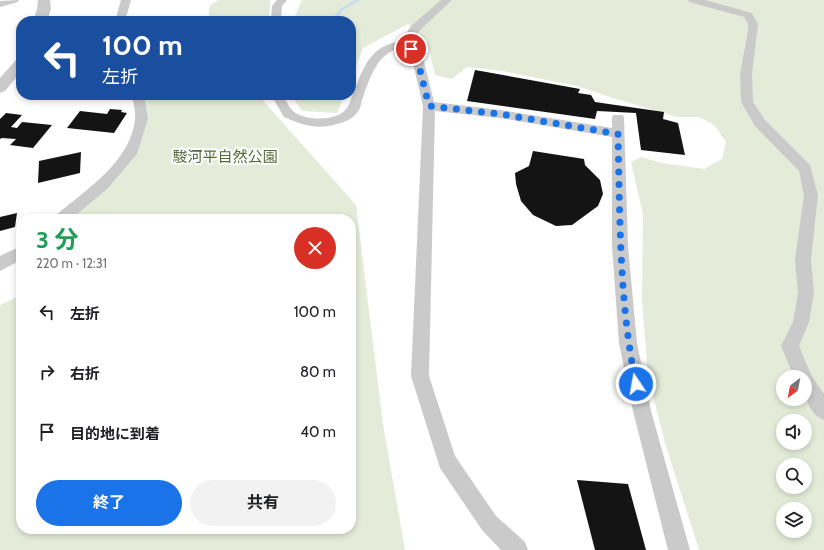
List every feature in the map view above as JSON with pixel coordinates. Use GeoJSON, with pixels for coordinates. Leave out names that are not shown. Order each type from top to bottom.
{"type":"FeatureCollection","features":[{"type":"Feature","properties":{"kind":"street"},"geometry":{"type":"LineString","coordinates":[[0,4],[14,0]]}},
{"type":"Feature","properties":{"kind":"street"},"geometry":{"type":"LineString","coordinates":[[42,16],[44,9],[44,0]]}},
{"type":"Feature","properties":{"kind":"street"},"geometry":{"type":"LineString","coordinates":[[121,16],[126,0]]}},
{"type":"Feature","properties":{"kind":"street"},"geometry":{"type":"LineString","coordinates":[[276,16],[277,6],[282,0]]}},
{"type":"Feature","properties":{"kind":"street"},"geometry":{"type":"LineString","coordinates":[[406,44],[414,28],[447,0]]}},
{"type":"Feature","properties":{"kind":"street"},"geometry":{"type":"LineString","coordinates":[[692,0],[734,10],[748,15],[753,24],[753,31],[746,74],[747,102],[760,123],[805,169],[811,194],[803,259],[806,293],[801,322],[790,346],[800,370]]}},
{"type":"Feature","properties":{"kind":"street"},"geometry":{"type":"LineString","coordinates":[[280,100],[288,114],[313,123],[330,123],[351,112],[362,88],[369,67],[383,48],[396,44],[406,44],[416,54],[429,106],[420,376],[446,461],[489,523],[517,550]]}},
{"type":"Feature","properties":{"kind":"street"},"geometry":{"type":"LineString","coordinates":[[0,88],[16,69]]}},
{"type":"Feature","properties":{"kind":"street"},"geometry":{"type":"LineString","coordinates":[[67,214],[102,185],[132,151],[142,119],[139,100]]}},
{"type":"Feature","properties":{"kind":"street"},"geometry":{"type":"LineString","coordinates":[[429,106],[618,126],[620,246],[628,343],[642,411],[679,550]]}},
{"type":"Feature","properties":{"kind":"street"},"geometry":{"type":"LineString","coordinates":[[0,264],[16,255]]}},
{"type":"Feature","properties":{"kind":"street"},"geometry":{"type":"LineString","coordinates":[[812,392],[824,411]]}},
{"type":"Feature","properties":{"kind":"green space"},"geometry":{"type":"Polygon","coordinates":[[[219,0],[270,0],[269,16],[209,16],[210,5],[219,0]]]}},
{"type":"Feature","properties":{"kind":"green space"},"geometry":{"type":"Polygon","coordinates":[[[302,0],[824,0],[824,550],[699,550],[665,443],[648,376],[642,300],[643,215],[631,162],[641,157],[662,163],[704,169],[722,159],[726,142],[714,125],[699,117],[677,117],[577,86],[502,71],[467,67],[452,79],[435,75],[427,40],[408,24],[363,48],[356,66],[356,16],[295,16],[302,0]]]}},
{"type":"Feature","properties":{"kind":"green space","name":"駿河平自然公園"},"geometry":{"type":"Polygon","coordinates":[[[145,100],[262,100],[356,205],[383,424],[405,550],[0,550],[0,305],[16,297],[16,534],[356,534],[356,214],[75,214],[109,183],[147,119],[145,100]]]}},
{"type":"Feature","properties":{"kind":"green space"},"geometry":{"type":"Polygon","coordinates":[[[294,100],[343,100],[337,113],[302,111],[294,100]]]}},
{"type":"Feature","properties":{"kind":"building"},"geometry":{"type":"Polygon","coordinates":[[[475,70],[580,89],[578,93],[591,95],[595,102],[664,112],[663,119],[678,123],[685,155],[641,150],[636,113],[597,111],[595,119],[467,101],[475,70]]]}},
{"type":"Feature","properties":{"kind":"building"},"geometry":{"type":"Polygon","coordinates":[[[110,109],[122,110],[121,112],[127,113],[114,133],[67,128],[80,111],[107,114],[110,109]]]}},
{"type":"Feature","properties":{"kind":"building"},"geometry":{"type":"Polygon","coordinates":[[[6,113],[22,115],[11,127],[17,128],[22,122],[52,125],[33,148],[10,145],[16,139],[0,139],[0,119],[6,113]]]}},
{"type":"Feature","properties":{"kind":"building"},"geometry":{"type":"Polygon","coordinates":[[[533,151],[584,159],[585,165],[600,180],[603,194],[598,206],[572,225],[556,226],[533,215],[521,201],[516,184],[515,173],[529,166],[533,151]]]}},
{"type":"Feature","properties":{"kind":"building"},"geometry":{"type":"Polygon","coordinates":[[[81,152],[80,173],[38,183],[39,161],[81,152]]]}},
{"type":"Feature","properties":{"kind":"building"},"geometry":{"type":"Polygon","coordinates":[[[17,213],[15,227],[0,231],[0,217],[17,213]]]}},
{"type":"Feature","properties":{"kind":"building"},"geometry":{"type":"Polygon","coordinates":[[[577,480],[628,484],[646,550],[595,550],[577,480]]]}},
{"type":"Feature","properties":{"kind":"waterway"},"geometry":{"type":"LineString","coordinates":[[337,16],[342,9],[358,0]]}},
{"type":"Feature","properties":{"kind":"route"},"geometry":{"type":"LineString","coordinates":[[411,49],[416,54],[429,106],[500,114],[618,134],[620,246],[628,343],[636,384]]}}]}
